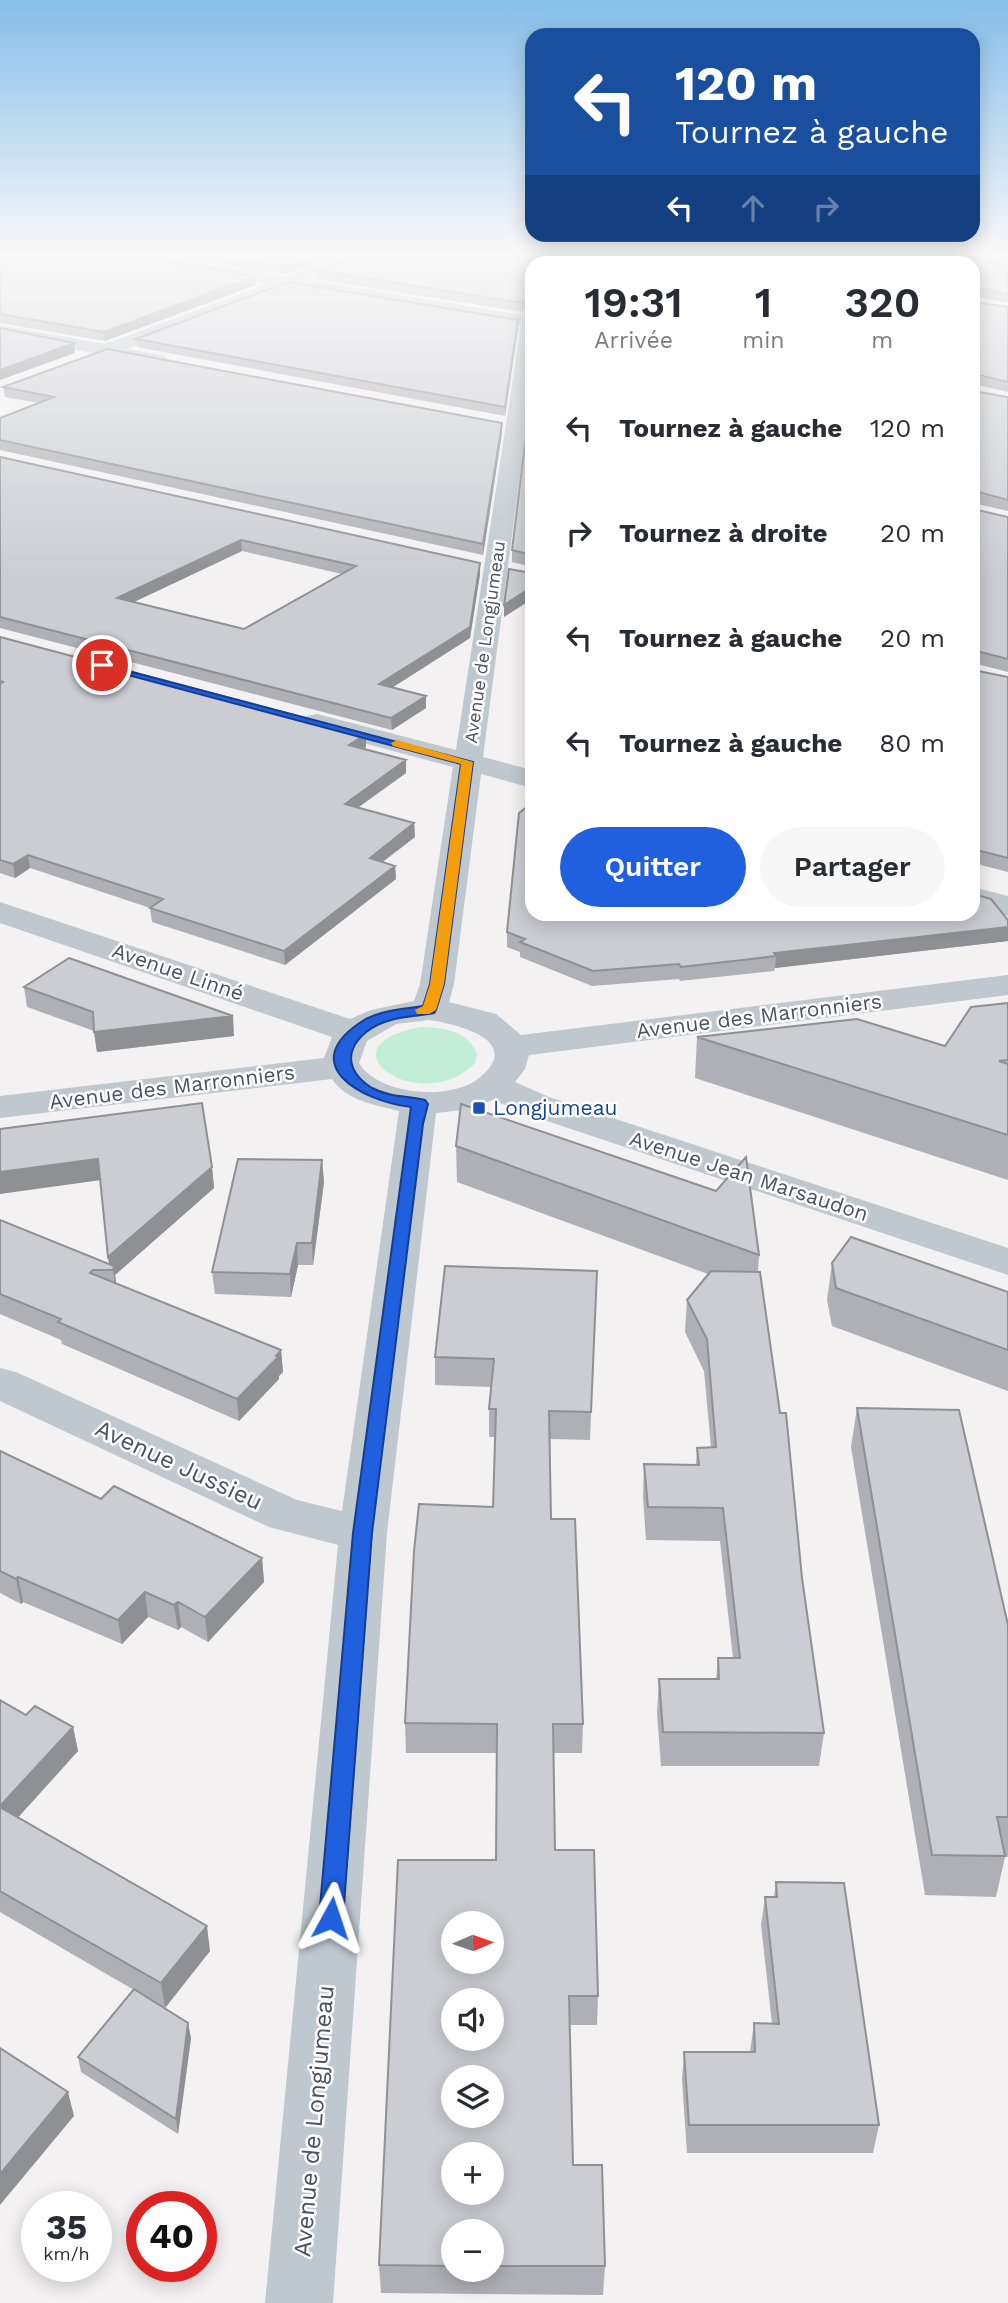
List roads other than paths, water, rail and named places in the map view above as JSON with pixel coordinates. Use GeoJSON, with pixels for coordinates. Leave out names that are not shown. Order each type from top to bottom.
{"type":"FeatureCollection","features":[{"type":"Feature","properties":{"kind":"street","name":"Avenue de Longjumeau"},"geometry":{"type":"LineString","coordinates":[[429,1010],[437,984],[467,762],[499,568],[525,365]]}},
{"type":"Feature","properties":{"kind":"street"},"geometry":{"type":"LineString","coordinates":[[289,715],[525,777]]}},
{"type":"Feature","properties":{"kind":"street"},"geometry":{"type":"LineString","coordinates":[[980,899],[1008,906]]}},
{"type":"Feature","properties":{"kind":"street","name":"Avenue Linné"},"geometry":{"type":"LineString","coordinates":[[0,912],[355,1033]]}},
{"type":"Feature","properties":{"kind":"street","name":"Avenue des Marronniers"},"geometry":{"type":"LineString","coordinates":[[511,1047],[1008,985]]}},
{"type":"Feature","properties":{"kind":"street"},"geometry":{"type":"LineString","coordinates":[[429,1010],[457,1013],[482,1020],[500,1032],[511,1047],[512,1060],[505,1074],[492,1086],[472,1096],[447,1102],[420,1104],[393,1101],[370,1093],[352,1081],[343,1067],[342,1055],[346,1044],[355,1033],[387,1016],[429,1010]]}},
{"type":"Feature","properties":{"kind":"street","name":"Avenue des Marronniers"},"geometry":{"type":"LineString","coordinates":[[0,1107],[343,1067]]}},
{"type":"Feature","properties":{"kind":"street","name":"Avenue Jean Marsaudon"},"geometry":{"type":"LineString","coordinates":[[492,1086],[536,1105],[1008,1262]]}},
{"type":"Feature","properties":{"kind":"street","name":"Avenue de Longjumeau"},"geometry":{"type":"LineString","coordinates":[[299,2303],[362,1533],[415,1124],[420,1104]]}},
{"type":"Feature","properties":{"kind":"street","name":"Avenue Jussieu"},"geometry":{"type":"LineString","coordinates":[[0,1383],[286,1514],[362,1533]]}},
{"type":"Feature","properties":{"kind":"place","name":"Longjumeau"},"geometry":{"type":"Point","coordinates":[479,1108]}}]}
